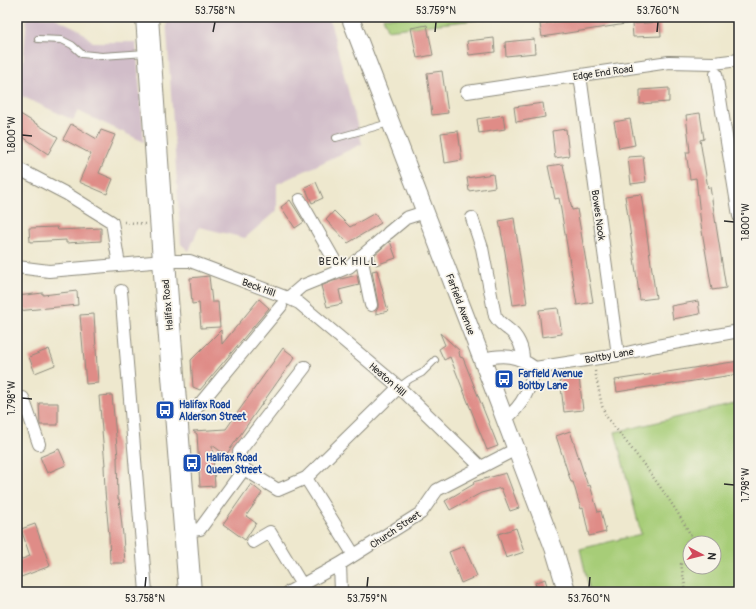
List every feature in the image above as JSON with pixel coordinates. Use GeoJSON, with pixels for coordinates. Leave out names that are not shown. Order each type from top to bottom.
{"type":"FeatureCollection","features":[{"type":"Feature","properties":{"kind":"highway","name":"Halifax Road"},"geometry":{"type":"LineString","coordinates":[[147,17],[164,261],[190,592]]}},
{"type":"Feature","properties":{"kind":"street","name":"Farfield Avenue"},"geometry":{"type":"LineString","coordinates":[[350,17],[505,419],[554,549],[567,592]]}},
{"type":"Feature","properties":{"kind":"street","name":"Edge End Road"},"geometry":{"type":"LineString","coordinates":[[467,92],[669,62],[714,63],[739,60]]}},
{"type":"Feature","properties":{"kind":"street"},"geometry":{"type":"LineString","coordinates":[[716,74],[739,216]]}},
{"type":"Feature","properties":{"kind":"street","name":"Bowes Nook"},"geometry":{"type":"LineString","coordinates":[[580,76],[618,354]]}},
{"type":"Feature","properties":{"kind":"street"},"geometry":{"type":"LineString","coordinates":[[17,168],[67,194],[112,222],[119,265]]}},
{"type":"Feature","properties":{"kind":"street"},"geometry":{"type":"LineString","coordinates":[[300,200],[340,270]]}},
{"type":"Feature","properties":{"kind":"street","name":"Beck Hill"},"geometry":{"type":"LineString","coordinates":[[17,267],[49,271],[164,261],[190,261],[284,302],[302,286],[349,267],[406,218],[425,212]]}},
{"type":"Feature","properties":{"kind":"street"},"geometry":{"type":"LineString","coordinates":[[472,218],[482,248],[495,316],[500,325],[508,329],[516,337],[523,350],[523,360]]}},
{"type":"Feature","properties":{"kind":"street"},"geometry":{"type":"LineString","coordinates":[[361,256],[371,305]]}},
{"type":"Feature","properties":{"kind":"street"},"geometry":{"type":"LineString","coordinates":[[122,291],[146,592]]}},
{"type":"Feature","properties":{"kind":"street"},"geometry":{"type":"LineString","coordinates":[[176,414],[194,411],[284,302]]}},
{"type":"Feature","properties":{"kind":"street","name":"Heaton Hill"},"geometry":{"type":"LineString","coordinates":[[284,302],[299,303],[398,387],[482,466]]}},
{"type":"Feature","properties":{"kind":"street","name":"Boltby Lane"},"geometry":{"type":"LineString","coordinates":[[535,368],[593,359],[739,331]]}},
{"type":"Feature","properties":{"kind":"street"},"geometry":{"type":"LineString","coordinates":[[482,359],[501,355],[523,360],[535,368],[530,388],[522,402],[514,413],[505,419]]}},
{"type":"Feature","properties":{"kind":"street"},"geometry":{"type":"LineString","coordinates":[[306,367],[239,452],[244,469],[278,490],[306,478],[398,387]]}},
{"type":"Feature","properties":{"kind":"street"},"geometry":{"type":"LineString","coordinates":[[17,400],[23,398],[39,444]]}},
{"type":"Feature","properties":{"kind":"street","name":"Church Street"},"geometry":{"type":"LineString","coordinates":[[289,592],[340,564],[421,513],[437,490],[516,449]]}},
{"type":"Feature","properties":{"kind":"street"},"geometry":{"type":"LineString","coordinates":[[185,531],[200,529],[244,469]]}},
{"type":"Feature","properties":{"kind":"street"},"geometry":{"type":"LineString","coordinates":[[306,478],[354,555]]}},
{"type":"Feature","properties":{"kind":"street"},"geometry":{"type":"LineString","coordinates":[[253,542],[270,532],[302,585]]}},
{"type":"Feature","properties":{"kind":"street"},"geometry":{"type":"LineString","coordinates":[[340,564],[341,592]]}},
{"type":"Feature","properties":{"kind":"lane"},"geometry":{"type":"LineString","coordinates":[[38,39],[62,40],[72,45],[82,54],[102,56],[149,53]]}},
{"type":"Feature","properties":{"kind":"lane"},"geometry":{"type":"LineString","coordinates":[[336,138],[390,122]]}},
{"type":"Feature","properties":{"kind":"lane"},"geometry":{"type":"LineString","coordinates":[[398,387],[410,379],[422,374],[435,360]]}},
{"type":"Feature","properties":{"kind":"path"},"geometry":{"type":"LineString","coordinates":[[112,222],[162,224]]}},
{"type":"Feature","properties":{"kind":"path"},"geometry":{"type":"LineString","coordinates":[[593,359],[602,406],[606,416],[655,479],[691,535]]}},
{"type":"Feature","properties":{"kind":"path"},"geometry":{"type":"LineString","coordinates":[[683,575],[686,592]]}},
{"type":"Feature","properties":{"kind":"shaded area"},"geometry":{"type":"Polygon","coordinates":[[[27,17],[53,17],[78,29],[93,42],[136,42],[144,142],[78,111],[73,120],[17,94],[23,65],[27,17]]]}},
{"type":"Feature","properties":{"kind":"shaded area"},"geometry":{"type":"Polygon","coordinates":[[[166,17],[329,17],[362,144],[277,184],[277,210],[245,238],[199,227],[189,251],[181,244],[166,17]]]}},
{"type":"Feature","properties":{"kind":"green space"},"geometry":{"type":"Polygon","coordinates":[[[383,17],[501,17],[387,30],[383,17]]]}},
{"type":"Feature","properties":{"kind":"green space"},"geometry":{"type":"Polygon","coordinates":[[[739,403],[739,592],[590,592],[580,549],[641,534],[615,432],[739,403]]]}},
{"type":"Feature","properties":{"kind":"building"},"geometry":{"type":"Polygon","coordinates":[[[584,17],[631,17],[632,23],[542,37],[540,24],[584,17]]]}},
{"type":"Feature","properties":{"kind":"building"},"geometry":{"type":"Polygon","coordinates":[[[660,22],[661,36],[633,37],[632,24],[660,22]]]}},
{"type":"Feature","properties":{"kind":"building"},"geometry":{"type":"Polygon","coordinates":[[[427,25],[433,55],[417,58],[411,28],[427,25]]]}},
{"type":"Feature","properties":{"kind":"building"},"geometry":{"type":"Polygon","coordinates":[[[494,38],[495,52],[469,55],[467,41],[494,38]]]}},
{"type":"Feature","properties":{"kind":"building"},"geometry":{"type":"Polygon","coordinates":[[[534,39],[535,53],[506,56],[505,42],[534,39]]]}},
{"type":"Feature","properties":{"kind":"building"},"geometry":{"type":"Polygon","coordinates":[[[442,71],[448,113],[432,115],[427,73],[442,71]]]}},
{"type":"Feature","properties":{"kind":"building"},"geometry":{"type":"Polygon","coordinates":[[[669,88],[669,102],[640,104],[640,90],[669,88]]]}},
{"type":"Feature","properties":{"kind":"building"},"geometry":{"type":"Polygon","coordinates":[[[543,103],[545,117],[516,122],[514,107],[543,103]]]}},
{"type":"Feature","properties":{"kind":"building"},"geometry":{"type":"Polygon","coordinates":[[[17,112],[58,137],[48,154],[17,133],[17,112]]]}},
{"type":"Feature","properties":{"kind":"building"},"geometry":{"type":"Polygon","coordinates":[[[700,113],[704,139],[700,140],[708,188],[710,187],[726,288],[712,290],[701,225],[696,178],[690,179],[686,152],[690,152],[686,115],[700,113]]]}},
{"type":"Feature","properties":{"kind":"building"},"geometry":{"type":"Polygon","coordinates":[[[503,115],[505,129],[479,133],[477,119],[503,115]]]}},
{"type":"Feature","properties":{"kind":"building"},"geometry":{"type":"Polygon","coordinates":[[[630,119],[635,145],[619,148],[614,122],[630,119]]]}},
{"type":"Feature","properties":{"kind":"building"},"geometry":{"type":"Polygon","coordinates":[[[71,124],[97,139],[101,130],[115,135],[99,173],[113,179],[107,194],[79,182],[91,154],[63,139],[71,124]]]}},
{"type":"Feature","properties":{"kind":"building"},"geometry":{"type":"Polygon","coordinates":[[[566,129],[569,156],[555,158],[552,131],[566,129]]]}},
{"type":"Feature","properties":{"kind":"building"},"geometry":{"type":"Polygon","coordinates":[[[458,131],[462,160],[445,163],[441,133],[458,131]]]}},
{"type":"Feature","properties":{"kind":"building"},"geometry":{"type":"Polygon","coordinates":[[[643,156],[646,182],[631,184],[628,157],[643,156]]]}},
{"type":"Feature","properties":{"kind":"building"},"geometry":{"type":"Polygon","coordinates":[[[563,164],[572,210],[577,209],[593,302],[577,305],[559,198],[555,199],[548,166],[563,164]]]}},
{"type":"Feature","properties":{"kind":"building"},"geometry":{"type":"Polygon","coordinates":[[[493,174],[495,187],[469,191],[467,178],[493,174]]]}},
{"type":"Feature","properties":{"kind":"building"},"geometry":{"type":"Polygon","coordinates":[[[316,182],[323,198],[312,203],[305,187],[316,182]]]}},
{"type":"Feature","properties":{"kind":"building"},"geometry":{"type":"Polygon","coordinates":[[[641,194],[656,298],[640,300],[625,196],[641,194]]]}},
{"type":"Feature","properties":{"kind":"building"},"geometry":{"type":"Polygon","coordinates":[[[290,200],[304,222],[295,228],[281,207],[290,200]]]}},
{"type":"Feature","properties":{"kind":"building"},"geometry":{"type":"Polygon","coordinates":[[[334,211],[350,227],[375,213],[381,223],[348,243],[326,220],[334,211]]]}},
{"type":"Feature","properties":{"kind":"building"},"geometry":{"type":"Polygon","coordinates":[[[514,218],[527,303],[513,305],[499,221],[514,218]]]}},
{"type":"Feature","properties":{"kind":"building"},"geometry":{"type":"Polygon","coordinates":[[[57,227],[58,230],[101,228],[101,241],[66,243],[66,240],[30,242],[29,228],[57,227]]]}},
{"type":"Feature","properties":{"kind":"building"},"geometry":{"type":"Polygon","coordinates":[[[390,241],[396,258],[376,265],[373,256],[390,241]]]}},
{"type":"Feature","properties":{"kind":"building"},"geometry":{"type":"Polygon","coordinates":[[[377,270],[388,311],[376,314],[378,304],[372,271],[377,270]]]}},
{"type":"Feature","properties":{"kind":"building"},"geometry":{"type":"Polygon","coordinates":[[[357,275],[359,285],[339,290],[342,304],[327,307],[321,286],[333,281],[357,275]]]}},
{"type":"Feature","properties":{"kind":"building"},"geometry":{"type":"Polygon","coordinates":[[[209,276],[212,302],[218,302],[220,327],[201,328],[199,303],[192,304],[190,278],[209,276]]]}},
{"type":"Feature","properties":{"kind":"building"},"geometry":{"type":"Polygon","coordinates":[[[77,291],[78,305],[17,311],[17,296],[77,291]]]}},
{"type":"Feature","properties":{"kind":"building"},"geometry":{"type":"Polygon","coordinates":[[[259,299],[269,308],[200,390],[193,387],[191,360],[221,330],[222,344],[259,299]]]}},
{"type":"Feature","properties":{"kind":"building"},"geometry":{"type":"Polygon","coordinates":[[[698,301],[700,314],[673,319],[671,306],[698,301]]]}},
{"type":"Feature","properties":{"kind":"building"},"geometry":{"type":"Polygon","coordinates":[[[558,308],[562,334],[542,337],[539,310],[558,308]]]}},
{"type":"Feature","properties":{"kind":"building"},"geometry":{"type":"Polygon","coordinates":[[[94,314],[98,383],[86,384],[80,315],[94,314]]]}},
{"type":"Feature","properties":{"kind":"building"},"geometry":{"type":"Polygon","coordinates":[[[440,333],[460,351],[460,357],[463,358],[498,446],[487,450],[450,357],[444,360],[439,349],[445,345],[440,333]]]}},
{"type":"Feature","properties":{"kind":"building"},"geometry":{"type":"Polygon","coordinates":[[[283,348],[295,357],[226,455],[212,445],[215,486],[200,487],[197,434],[193,431],[226,429],[283,348]]]}},
{"type":"Feature","properties":{"kind":"building"},"geometry":{"type":"Polygon","coordinates":[[[49,349],[55,365],[35,373],[29,357],[49,349]]]}},
{"type":"Feature","properties":{"kind":"building"},"geometry":{"type":"Polygon","coordinates":[[[739,361],[739,374],[617,392],[615,380],[739,361]]]}},
{"type":"Feature","properties":{"kind":"building"},"geometry":{"type":"Polygon","coordinates":[[[579,377],[583,410],[564,412],[560,379],[579,377]]]}},
{"type":"Feature","properties":{"kind":"building"},"geometry":{"type":"Polygon","coordinates":[[[112,395],[118,457],[118,499],[125,563],[110,563],[105,491],[105,465],[99,396],[112,395]]]}},
{"type":"Feature","properties":{"kind":"building"},"geometry":{"type":"Polygon","coordinates":[[[39,403],[58,403],[58,425],[40,425],[39,403]]]}},
{"type":"Feature","properties":{"kind":"building"},"geometry":{"type":"Polygon","coordinates":[[[570,431],[588,486],[590,485],[598,512],[601,511],[606,532],[589,536],[583,508],[581,509],[556,436],[570,431]]]}},
{"type":"Feature","properties":{"kind":"building"},"geometry":{"type":"Polygon","coordinates":[[[59,449],[66,465],[47,473],[40,457],[59,449]]]}},
{"type":"Feature","properties":{"kind":"building"},"geometry":{"type":"Polygon","coordinates":[[[506,473],[519,508],[510,511],[501,488],[481,493],[450,510],[445,501],[474,484],[473,482],[506,473]]]}},
{"type":"Feature","properties":{"kind":"building"},"geometry":{"type":"Polygon","coordinates":[[[251,484],[262,493],[246,516],[256,523],[245,540],[223,524],[251,484]]]}},
{"type":"Feature","properties":{"kind":"building"},"geometry":{"type":"Polygon","coordinates":[[[35,524],[50,566],[21,577],[17,566],[17,561],[30,556],[21,529],[35,524]]]}},
{"type":"Feature","properties":{"kind":"building"},"geometry":{"type":"Polygon","coordinates":[[[516,528],[524,552],[506,558],[498,534],[516,528]]]}},
{"type":"Feature","properties":{"kind":"building"},"geometry":{"type":"Polygon","coordinates":[[[464,546],[477,576],[461,583],[449,552],[464,546]]]}},
{"type":"Feature","properties":{"kind":"building"},"geometry":{"type":"Polygon","coordinates":[[[545,579],[549,592],[538,592],[535,583],[545,579]]]}},
{"type":"Feature","properties":{"kind":"place","name":"Farfield Avenue Boltby Lane"},"geometry":{"type":"Point","coordinates":[504,379]}},
{"type":"Feature","properties":{"kind":"place","name":"Halifax Road Alderson Street"},"geometry":{"type":"Point","coordinates":[165,410]}},
{"type":"Feature","properties":{"kind":"place","name":"Halifax Road Queen Street"},"geometry":{"type":"Point","coordinates":[192,463]}},
{"type":"Feature","properties":{"kind":"district","name":"BECK HILL"},"geometry":{"type":"Point","coordinates":[348,261]}}]}
